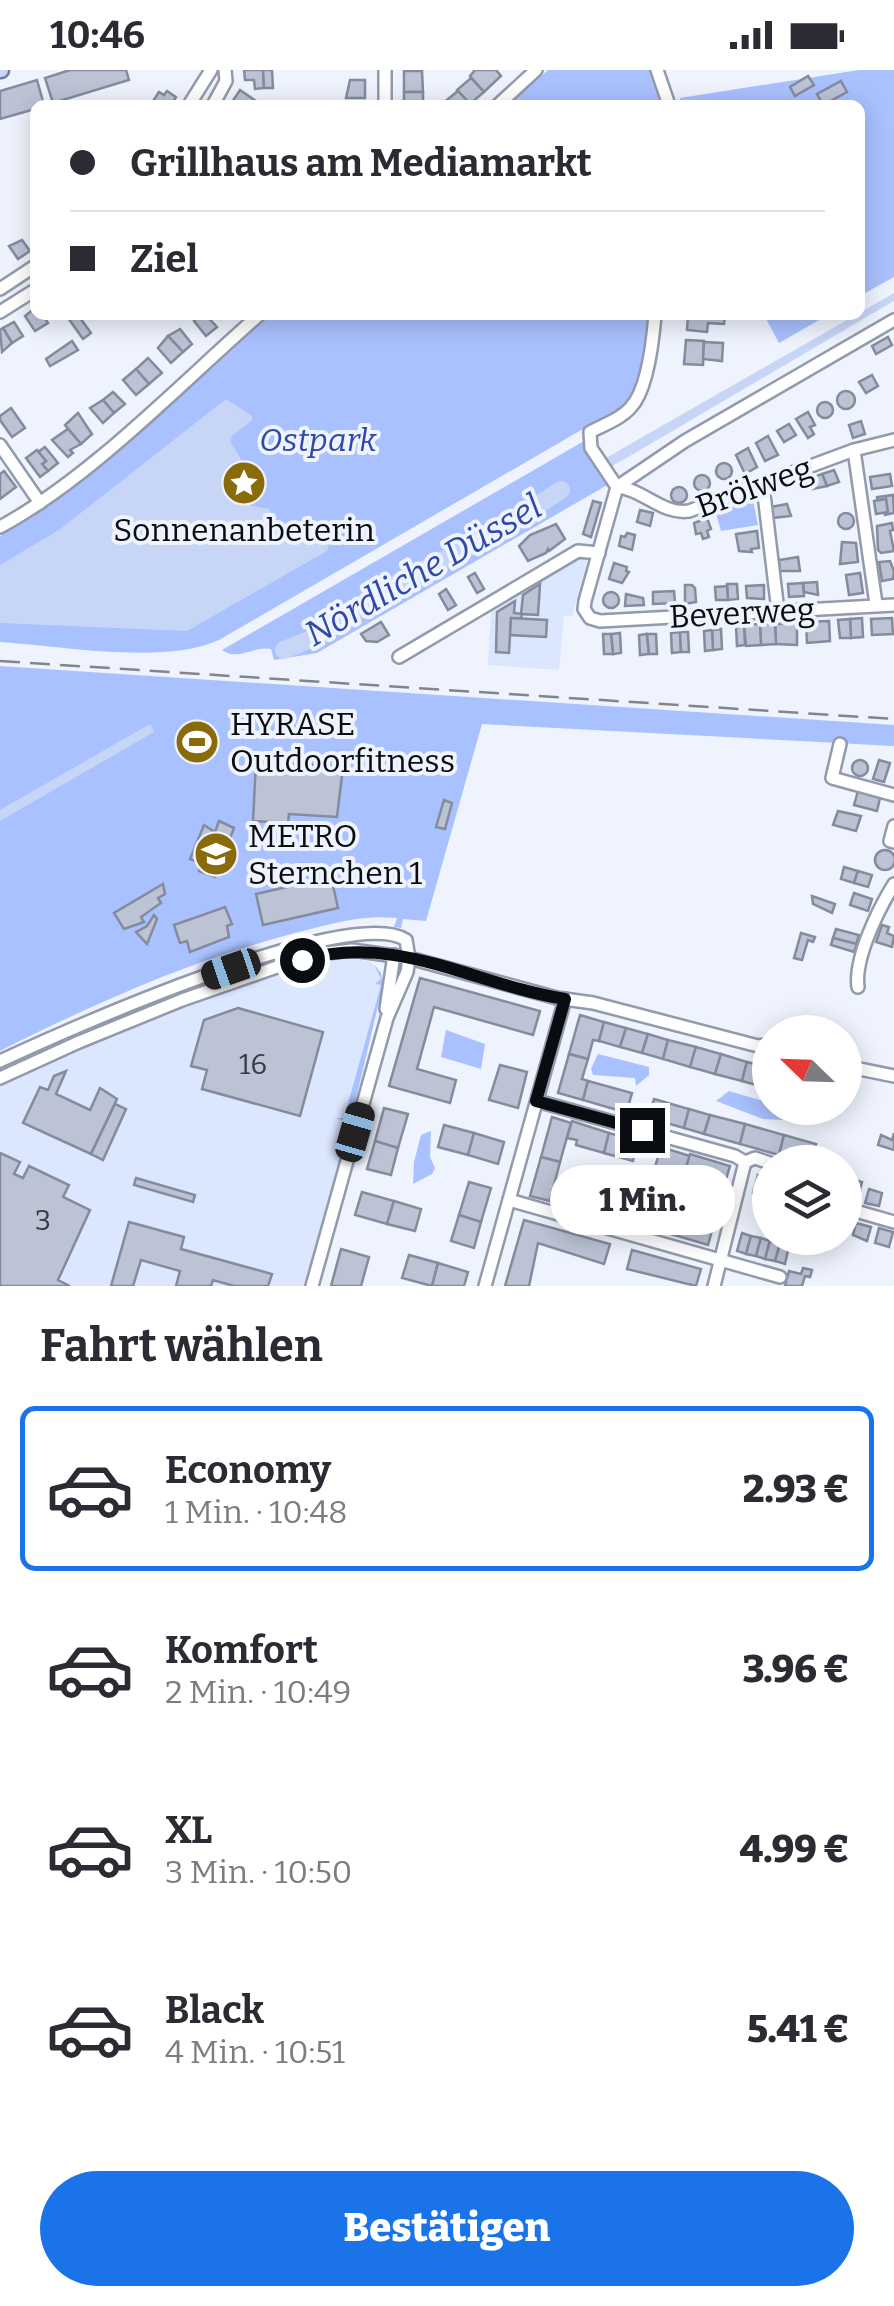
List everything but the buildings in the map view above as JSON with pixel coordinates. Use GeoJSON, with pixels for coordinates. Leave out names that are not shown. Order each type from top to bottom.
{"type":"FeatureCollection","features":[{"type":"Feature","properties":{"kind":"street"},"geometry":{"type":"LineString","coordinates":[[193,100],[211,70]]}},
{"type":"Feature","properties":{"kind":"street"},"geometry":{"type":"LineString","coordinates":[[216,100],[226,81],[225,70]]}},
{"type":"Feature","properties":{"kind":"street"},"geometry":{"type":"LineString","coordinates":[[384,70],[384,100]]}},
{"type":"Feature","properties":{"kind":"street"},"geometry":{"type":"LineString","coordinates":[[503,100],[536,70]]}},
{"type":"Feature","properties":{"kind":"street"},"geometry":{"type":"LineString","coordinates":[[657,70],[667,100]]}},
{"type":"Feature","properties":{"kind":"street"},"geometry":{"type":"LineString","coordinates":[[0,289],[30,269]]}},
{"type":"Feature","properties":{"kind":"street"},"geometry":{"type":"LineString","coordinates":[[0,312],[30,293]]}},
{"type":"Feature","properties":{"kind":"street"},"geometry":{"type":"LineString","coordinates":[[0,527],[84,470],[253,320]]}},
{"type":"Feature","properties":{"kind":"street"},"geometry":{"type":"LineString","coordinates":[[616,487],[591,448],[590,432],[625,413],[636,402],[654,320]]}},
{"type":"Feature","properties":{"kind":"street"},"geometry":{"type":"LineString","coordinates":[[399,657],[578,551],[599,553],[616,487],[685,441],[894,320]]}},
{"type":"Feature","properties":{"kind":"street","name":"Brölweg"},"geometry":{"type":"LineString","coordinates":[[616,487],[634,489],[679,512],[763,486],[854,450],[894,440]]}},
{"type":"Feature","properties":{"kind":"street"},"geometry":{"type":"LineString","coordinates":[[0,445],[40,503]]}},
{"type":"Feature","properties":{"kind":"street"},"geometry":{"type":"LineString","coordinates":[[854,450],[876,604]]}},
{"type":"Feature","properties":{"kind":"street"},"geometry":{"type":"LineString","coordinates":[[763,486],[778,611]]}},
{"type":"Feature","properties":{"kind":"street","name":"Beverweg"},"geometry":{"type":"LineString","coordinates":[[599,553],[584,606],[590,618],[600,621],[894,605]]}},
{"type":"Feature","properties":{"kind":"street"},"geometry":{"type":"LineString","coordinates":[[840,744],[832,778],[894,795]]}},
{"type":"Feature","properties":{"kind":"street"},"geometry":{"type":"LineString","coordinates":[[894,826],[890,841],[894,842]]}},
{"type":"Feature","properties":{"kind":"street"},"geometry":{"type":"LineString","coordinates":[[858,986],[857,976],[868,939],[894,884]]}},
{"type":"Feature","properties":{"kind":"street"},"geometry":{"type":"LineString","coordinates":[[0,1061],[102,1016],[306,944],[358,933],[388,932],[406,940],[410,958],[407,972],[387,1018],[312,1286]]}},
{"type":"Feature","properties":{"kind":"street"},"geometry":{"type":"LineString","coordinates":[[0,1078],[125,1023],[277,967],[352,950],[410,958],[752,1044]]}},
{"type":"Feature","properties":{"kind":"street"},"geometry":{"type":"LineString","coordinates":[[387,1018],[394,955]]}},
{"type":"Feature","properties":{"kind":"street"},"geometry":{"type":"LineString","coordinates":[[485,1286],[565,999]]}},
{"type":"Feature","properties":{"kind":"street"},"geometry":{"type":"LineString","coordinates":[[862,1069],[894,1076]]}},
{"type":"Feature","properties":{"kind":"street"},"geometry":{"type":"LineString","coordinates":[[536,1101],[745,1162]]}},
{"type":"Feature","properties":{"kind":"street"},"geometry":{"type":"LineString","coordinates":[[745,1162],[752,1159]]}},
{"type":"Feature","properties":{"kind":"street"},"geometry":{"type":"LineString","coordinates":[[714,1286],[745,1162]]}},
{"type":"Feature","properties":{"kind":"street"},"geometry":{"type":"LineString","coordinates":[[509,1200],[780,1277]]}},
{"type":"Feature","properties":{"kind":"street"},"geometry":{"type":"LineString","coordinates":[[862,1213],[894,1222]]}},
{"type":"Feature","properties":{"kind":"shaded area"},"geometry":{"type":"Polygon","coordinates":[[[894,293],[894,301],[865,318],[865,310],[894,293]]]}},
{"type":"Feature","properties":{"kind":"shaded area"},"geometry":{"type":"Polygon","coordinates":[[[847,320],[862,320],[612,466],[606,458],[847,320]]]}},
{"type":"Feature","properties":{"kind":"shaded area"},"geometry":{"type":"Polygon","coordinates":[[[226,399],[252,416],[230,441],[241,459],[236,482],[249,505],[269,509],[285,533],[310,522],[317,524],[329,544],[327,551],[187,631],[0,623],[0,565],[59,530],[226,399]]]}},
{"type":"Feature","properties":{"kind":"shaded area"},"geometry":{"type":"Polygon","coordinates":[[[589,555],[572,616],[564,616],[559,670],[488,665],[491,610],[579,557],[589,555]]]}},
{"type":"Feature","properties":{"kind":"shaded area"},"geometry":{"type":"Polygon","coordinates":[[[150,724],[154,732],[0,821],[0,810],[150,724]]]}},
{"type":"Feature","properties":{"kind":"shaded area"},"geometry":{"type":"Polygon","coordinates":[[[327,954],[371,962],[381,975],[382,985],[363,1073],[305,1286],[0,1286],[0,1079],[184,1002],[327,954]]]}},
{"type":"Feature","properties":{"kind":"green space"},"geometry":{"type":"Polygon","coordinates":[[[548,70],[649,70],[659,100],[514,100],[548,70]]]}},
{"type":"Feature","properties":{"kind":"green space"},"geometry":{"type":"Polygon","coordinates":[[[859,70],[894,70],[894,277],[865,293],[865,100],[680,98],[859,70]]]}},
{"type":"Feature","properties":{"kind":"green space","name":"Ostpark"},"geometry":{"type":"Polygon","coordinates":[[[264,320],[647,320],[640,373],[626,404],[219,640],[196,647],[142,653],[0,642],[0,536],[78,483],[214,365],[227,347],[231,349],[264,320]]]}},
{"type":"Feature","properties":{"kind":"green space"},"geometry":{"type":"Polygon","coordinates":[[[767,320],[819,320],[779,343],[767,320]]]}},
{"type":"Feature","properties":{"kind":"green space"},"geometry":{"type":"Polygon","coordinates":[[[584,441],[609,484],[317,653],[274,660],[271,649],[240,654],[222,650],[584,441]]]}},
{"type":"Feature","properties":{"kind":"green space"},"geometry":{"type":"Polygon","coordinates":[[[752,495],[758,525],[721,531],[714,507],[752,495]]]}},
{"type":"Feature","properties":{"kind":"green space"},"geometry":{"type":"Polygon","coordinates":[[[0,666],[894,725],[894,746],[482,724],[426,921],[403,919],[401,928],[394,927],[397,918],[363,918],[267,941],[150,982],[0,1051],[0,666]]]}},
{"type":"Feature","properties":{"kind":"green space"},"geometry":{"type":"Polygon","coordinates":[[[374,964],[381,973],[383,985],[350,1123],[336,1118],[344,1118],[381,985],[375,984],[381,979],[374,964]]]}},
{"type":"Feature","properties":{"kind":"green space"},"geometry":{"type":"Polygon","coordinates":[[[446,1030],[485,1044],[481,1069],[441,1057],[446,1030]]]}},
{"type":"Feature","properties":{"kind":"green space"},"geometry":{"type":"Polygon","coordinates":[[[598,1054],[649,1067],[649,1075],[636,1086],[635,1078],[593,1075],[591,1069],[598,1054]]]}},
{"type":"Feature","properties":{"kind":"green space"},"geometry":{"type":"Polygon","coordinates":[[[729,1091],[752,1098],[752,1115],[716,1101],[729,1091]]]}},
{"type":"Feature","properties":{"kind":"green space"},"geometry":{"type":"Polygon","coordinates":[[[431,1131],[430,1157],[435,1168],[432,1174],[413,1184],[421,1135],[431,1131]]]}},
{"type":"Feature","properties":{"kind":"waterway","name":"Nördliche Düssel"},"geometry":{"type":"LineString","coordinates":[[284,650],[321,635],[399,582],[489,537],[561,490]]}},
{"type":"Feature","properties":{"kind":"railway"},"geometry":{"type":"LineString","coordinates":[[0,661],[894,719]]}},
{"type":"Feature","properties":{"kind":"place","name":"Sonnenanbeterin"},"geometry":{"type":"Point","coordinates":[244,483]}},
{"type":"Feature","properties":{"kind":"place","name":"HYRASE Outdoorfitness"},"geometry":{"type":"Point","coordinates":[197,742]}},
{"type":"Feature","properties":{"kind":"place","name":"METRO Sternchen 1"},"geometry":{"type":"Point","coordinates":[216,854]}},
{"type":"Feature","properties":{"kind":"route"},"geometry":{"type":"LineString","coordinates":[[302,960],[326,953],[369,950],[565,999],[536,1101],[642,1130]]}}]}
